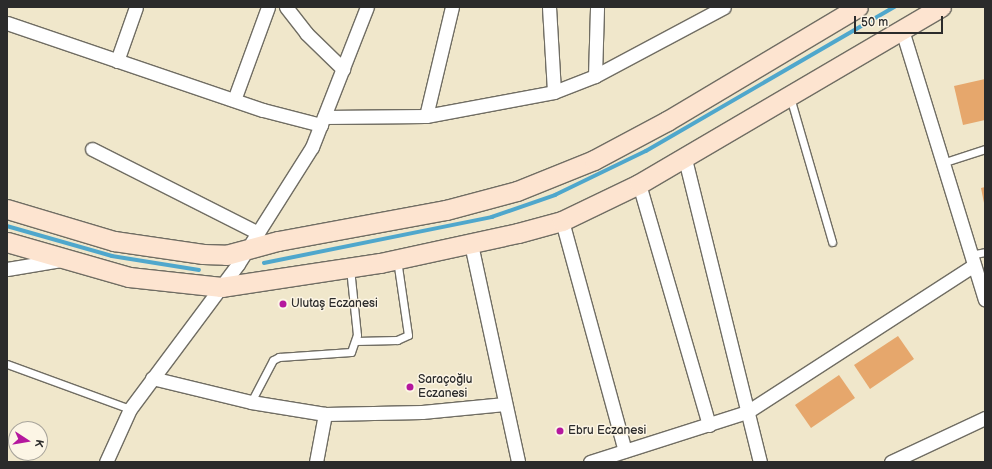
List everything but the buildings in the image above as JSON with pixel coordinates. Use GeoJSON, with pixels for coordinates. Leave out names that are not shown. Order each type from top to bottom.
{"type":"FeatureCollection","features":[{"type":"Feature","properties":{"kind":"main road"},"geometry":{"type":"LineString","coordinates":[[7,209],[114,241],[203,254],[226,255],[253,241],[343,228],[446,210],[543,182],[631,141],[858,7]]}},
{"type":"Feature","properties":{"kind":"main road"},"geometry":{"type":"LineString","coordinates":[[7,242],[129,277],[221,287],[350,268],[471,244],[562,221],[639,184],[685,159],[790,95],[941,7]]}},
{"type":"Feature","properties":{"kind":"street"},"geometry":{"type":"LineString","coordinates":[[117,61],[136,7]]}},
{"type":"Feature","properties":{"kind":"street"},"geometry":{"type":"LineString","coordinates":[[234,100],[268,7]]}},
{"type":"Feature","properties":{"kind":"street"},"geometry":{"type":"LineString","coordinates":[[286,7],[306,33],[343,69]]}},
{"type":"Feature","properties":{"kind":"street"},"geometry":{"type":"LineString","coordinates":[[106,462],[130,409],[221,287],[253,241],[312,147],[368,7]]}},
{"type":"Feature","properties":{"kind":"street"},"geometry":{"type":"LineString","coordinates":[[426,116],[452,7]]}},
{"type":"Feature","properties":{"kind":"street"},"geometry":{"type":"LineString","coordinates":[[549,7],[554,92]]}},
{"type":"Feature","properties":{"kind":"street"},"geometry":{"type":"LineString","coordinates":[[595,76],[597,7]]}},
{"type":"Feature","properties":{"kind":"street"},"geometry":{"type":"LineString","coordinates":[[7,23],[234,100],[322,121],[426,116],[554,92],[595,76],[724,7]]}},
{"type":"Feature","properties":{"kind":"street"},"geometry":{"type":"LineString","coordinates":[[902,30],[971,260],[985,300]]}},
{"type":"Feature","properties":{"kind":"street"},"geometry":{"type":"LineString","coordinates":[[92,149],[253,241]]}},
{"type":"Feature","properties":{"kind":"street"},"geometry":{"type":"LineString","coordinates":[[685,159],[760,462]]}},
{"type":"Feature","properties":{"kind":"street"},"geometry":{"type":"LineString","coordinates":[[639,184],[709,425]]}},
{"type":"Feature","properties":{"kind":"street"},"geometry":{"type":"LineString","coordinates":[[562,221],[625,451]]}},
{"type":"Feature","properties":{"kind":"street"},"geometry":{"type":"LineString","coordinates":[[471,244],[518,462]]}},
{"type":"Feature","properties":{"kind":"street"},"geometry":{"type":"LineString","coordinates":[[7,269],[66,260]]}},
{"type":"Feature","properties":{"kind":"street"},"geometry":{"type":"LineString","coordinates":[[590,462],[748,412],[971,260]]}},
{"type":"Feature","properties":{"kind":"street"},"geometry":{"type":"LineString","coordinates":[[152,378],[251,402],[325,414],[422,412],[505,404]]}},
{"type":"Feature","properties":{"kind":"street"},"geometry":{"type":"LineString","coordinates":[[316,462],[325,414]]}},
{"type":"Feature","properties":{"kind":"street"},"geometry":{"type":"LineString","coordinates":[[891,462],[985,418]]}},
{"type":"Feature","properties":{"kind":"lane"},"geometry":{"type":"LineString","coordinates":[[790,95],[832,242]]}},
{"type":"Feature","properties":{"kind":"lane"},"geometry":{"type":"LineString","coordinates":[[942,163],[985,149]]}},
{"type":"Feature","properties":{"kind":"lane"},"geometry":{"type":"LineString","coordinates":[[971,260],[985,252]]}},
{"type":"Feature","properties":{"kind":"lane"},"geometry":{"type":"LineString","coordinates":[[356,341],[397,340],[408,335],[397,259]]}},
{"type":"Feature","properties":{"kind":"lane"},"geometry":{"type":"LineString","coordinates":[[251,402],[273,360],[279,357],[350,352],[356,341],[350,268]]}},
{"type":"Feature","properties":{"kind":"lane"},"geometry":{"type":"LineString","coordinates":[[7,364],[130,409]]}},
{"type":"Feature","properties":{"kind":"waterway"},"geometry":{"type":"LineString","coordinates":[[264,263],[492,217],[555,195],[646,151],[894,7]]}},
{"type":"Feature","properties":{"kind":"waterway"},"geometry":{"type":"LineString","coordinates":[[7,226],[112,256],[199,270]]}},
{"type":"Feature","properties":{"kind":"place","name":"Ulutaş Eczanesi"},"geometry":{"type":"Point","coordinates":[283,304]}},
{"type":"Feature","properties":{"kind":"place","name":"Saraçoğlu Eczanesi"},"geometry":{"type":"Point","coordinates":[410,387]}},
{"type":"Feature","properties":{"kind":"place","name":"Ebru Eczanesi"},"geometry":{"type":"Point","coordinates":[560,431]}}]}
